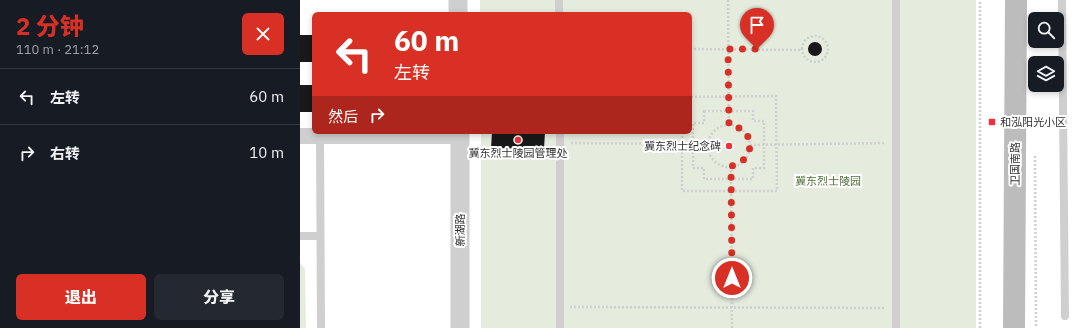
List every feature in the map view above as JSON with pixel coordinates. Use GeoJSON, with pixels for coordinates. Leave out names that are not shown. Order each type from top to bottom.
{"type":"FeatureCollection","features":[{"type":"Feature","properties":{"kind":"main road","name":"卫国南路"},"geometry":{"type":"LineString","coordinates":[[1014,328],[1016,0]]}},
{"type":"Feature","properties":{"kind":"street"},"geometry":{"type":"LineString","coordinates":[[458,0],[458,12]]}},
{"type":"Feature","properties":{"kind":"street"},"geometry":{"type":"LineString","coordinates":[[300,136],[460,134]]}},
{"type":"Feature","properties":{"kind":"street","name":"新湖路"},"geometry":{"type":"LineString","coordinates":[[460,134],[460,328]]}},
{"type":"Feature","properties":{"kind":"lane"},"geometry":{"type":"LineString","coordinates":[[559,0],[559,12]]}},
{"type":"Feature","properties":{"kind":"lane"},"geometry":{"type":"LineString","coordinates":[[896,0],[896,328]]}},
{"type":"Feature","properties":{"kind":"lane"},"geometry":{"type":"LineString","coordinates":[[1062,0],[1065,316]]}},
{"type":"Feature","properties":{"kind":"lane"},"geometry":{"type":"LineString","coordinates":[[560,134],[560,328]]}},
{"type":"Feature","properties":{"kind":"lane"},"geometry":{"type":"LineString","coordinates":[[320,136],[321,328]]}},
{"type":"Feature","properties":{"kind":"lane"},"geometry":{"type":"LineString","coordinates":[[300,236],[320,236]]}},
{"type":"Feature","properties":{"kind":"path"},"geometry":{"type":"LineString","coordinates":[[728,0],[729,125]]}},
{"type":"Feature","properties":{"kind":"path"},"geometry":{"type":"LineString","coordinates":[[980,0],[980,328]]}},
{"type":"Feature","properties":{"kind":"path"},"geometry":{"type":"LineString","coordinates":[[815,36],[824,39],[828,46],[827,55],[824,59],[816,62],[808,60],[802,50],[804,42],[815,36]]}},
{"type":"Feature","properties":{"kind":"path"},"geometry":{"type":"LineString","coordinates":[[692,49],[802,50]]}},
{"type":"Feature","properties":{"kind":"path"},"geometry":{"type":"LineString","coordinates":[[682,134],[682,191],[777,191],[776,96],[692,97]]}},
{"type":"Feature","properties":{"kind":"path"},"geometry":{"type":"LineString","coordinates":[[753,110],[753,121],[764,121],[764,168],[753,168],[753,179],[704,179],[704,168],[693,168],[693,143],[693,123],[704,123],[704,111],[753,110]]}},
{"type":"Feature","properties":{"kind":"path"},"geometry":{"type":"LineString","coordinates":[[729,125],[741,128],[749,138],[750,145],[749,151],[743,162],[731,166],[717,163],[712,158],[708,144],[713,133],[717,129],[729,125]]}},
{"type":"Feature","properties":{"kind":"path"},"geometry":{"type":"LineString","coordinates":[[560,143],[708,144]]}},
{"type":"Feature","properties":{"kind":"path"},"geometry":{"type":"LineString","coordinates":[[750,145],[764,143],[895,143]]}},
{"type":"Feature","properties":{"kind":"path"},"geometry":{"type":"LineString","coordinates":[[1035,148],[1036,328]]}},
{"type":"Feature","properties":{"kind":"path"},"geometry":{"type":"LineString","coordinates":[[731,166],[732,328]]}},
{"type":"Feature","properties":{"kind":"path"},"geometry":{"type":"LineString","coordinates":[[560,307],[896,308]]}},
{"type":"Feature","properties":{"kind":"green space","name":"冀东烈士陵园"},"geometry":{"type":"Polygon","coordinates":[[[480,0],[976,0],[976,328],[481,328],[481,134],[692,134],[692,12],[480,12],[480,0]]]}},
{"type":"Feature","properties":{"kind":"green space"},"geometry":{"type":"Polygon","coordinates":[[[300,263],[305,269],[306,328],[300,328],[300,263]]]}},
{"type":"Feature","properties":{"kind":"building"},"geometry":{"type":"Polygon","coordinates":[[[300,35],[312,35],[312,62],[300,62],[300,35]]]}},
{"type":"Feature","properties":{"kind":"building"},"geometry":{"type":"Polygon","coordinates":[[[812,42],[818,42],[822,46],[822,52],[818,56],[812,56],[808,52],[808,46],[812,42]]]}},
{"type":"Feature","properties":{"kind":"building"},"geometry":{"type":"Polygon","coordinates":[[[300,85],[312,85],[312,112],[300,112],[300,85]]]}},
{"type":"Feature","properties":{"kind":"building","name":"冀东烈士陵园管理处"},"geometry":{"type":"Polygon","coordinates":[[[492,134],[545,134],[544,149],[491,148],[492,134]]]}},
{"type":"Feature","properties":{"kind":"place","name":"和泓阳光小区"},"geometry":{"type":"Point","coordinates":[992,122]}},
{"type":"Feature","properties":{"kind":"place","name":"冀东烈士陵园管理处"},"geometry":{"type":"Point","coordinates":[518,140]}},
{"type":"Feature","properties":{"kind":"place","name":"冀东烈士纪念碑"},"geometry":{"type":"Point","coordinates":[729,146]}},
{"type":"Feature","properties":{"kind":"route"},"geometry":{"type":"LineString","coordinates":[[732,278],[731,166],[743,162],[747,157],[750,145],[749,138],[741,128],[729,125],[728,49],[757,49]]}}]}
